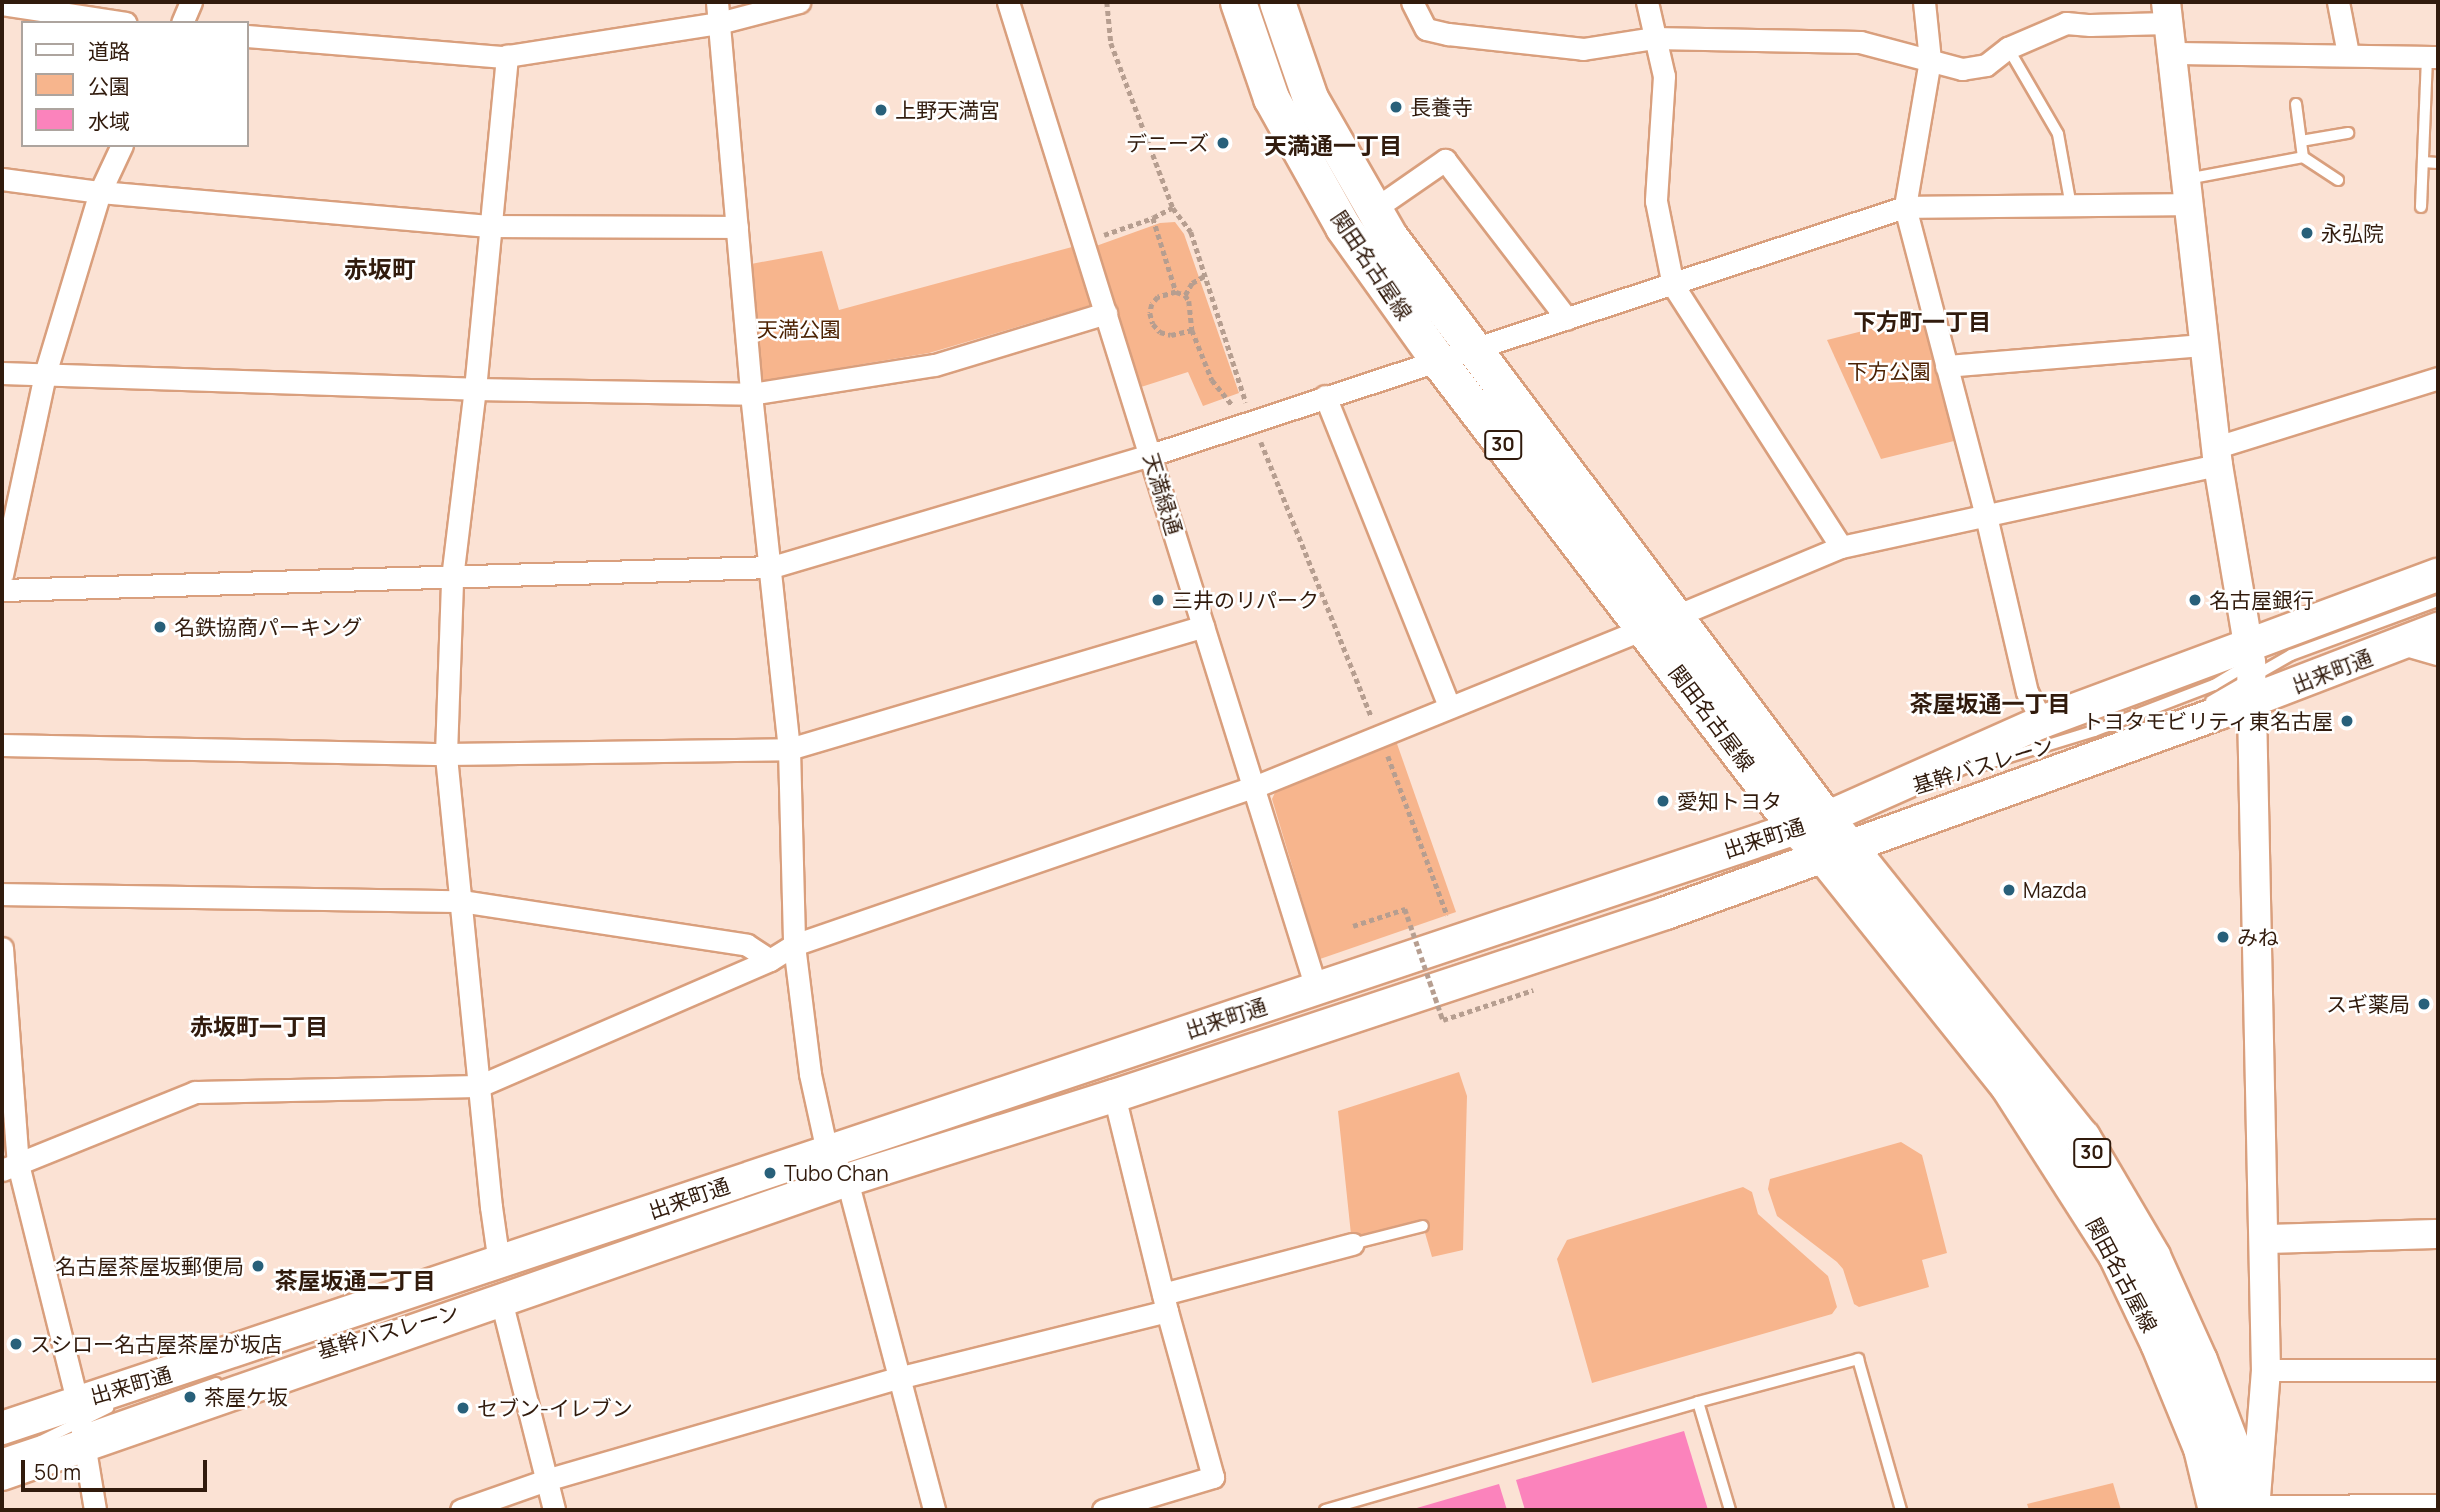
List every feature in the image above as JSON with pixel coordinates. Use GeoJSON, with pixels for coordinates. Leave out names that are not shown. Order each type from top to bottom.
{"type":"FeatureCollection","features":[{"type":"Feature","properties":{"kind":"main road","name":"関田名古屋線"},"geometry":{"type":"LineString","coordinates":[[1238,2],[1271,98],[1343,228],[1437,359],[1644,629],[2082,1137],[2152,1256],[2199,1360],[2252,1509]]}},
{"type":"Feature","properties":{"kind":"main road","name":"関田名古屋線"},"geometry":{"type":"LineString","coordinates":[[1277,2],[1310,98],[1373,210],[1473,350],[1676,616],[1811,823]]}},
{"type":"Feature","properties":{"kind":"main road","name":"出来町通"},"geometry":{"type":"LineString","coordinates":[[2,1428],[81,1425],[501,1300],[847,1180],[1114,1096],[1666,913],[2151,738],[2312,624],[2438,575]]}},
{"type":"Feature","properties":{"kind":"main road","name":"出来町通"},"geometry":{"type":"LineString","coordinates":[[2,1472],[81,1425],[181,1371],[827,1151],[1811,823],[1880,796],[2042,722],[2256,665],[2402,644],[2438,629]]}},
{"type":"Feature","properties":{"kind":"main road","name":"関田名古屋線"},"geometry":{"type":"LineString","coordinates":[[1836,850],[2008,1086],[2116,1255],[2158,1342],[2202,1448],[2216,1510]]}},
{"type":"Feature","properties":{"kind":"street"},"geometry":{"type":"LineString","coordinates":[[182,21],[191,2]]}},
{"type":"Feature","properties":{"kind":"street"},"geometry":{"type":"LineString","coordinates":[[248,36],[507,56],[718,12],[799,2]]}},
{"type":"Feature","properties":{"kind":"street","name":"天満緑通"},"geometry":{"type":"LineString","coordinates":[[1008,2],[1316,988]]}},
{"type":"Feature","properties":{"kind":"street"},"geometry":{"type":"LineString","coordinates":[[1412,2],[1426,29],[1448,34],[1583,48],[1653,38],[1860,42],[1962,69],[1986,65],[2008,48],[2066,23],[2090,26],[2167,13],[2218,456],[2256,665],[2266,1370],[2252,1509],[2438,1505]]}},
{"type":"Feature","properties":{"kind":"street"},"geometry":{"type":"LineString","coordinates":[[1647,2],[1653,38],[1664,76],[1656,201],[1673,285],[1841,547]]}},
{"type":"Feature","properties":{"kind":"street"},"geometry":{"type":"LineString","coordinates":[[1924,2],[1930,60],[1905,207],[1986,516],[2027,692],[2042,722]]}},
{"type":"Feature","properties":{"kind":"street"},"geometry":{"type":"LineString","coordinates":[[2338,2],[2348,54]]}},
{"type":"Feature","properties":{"kind":"street"},"geometry":{"type":"LineString","coordinates":[[2,4],[113,21]]}},
{"type":"Feature","properties":{"kind":"street"},"geometry":{"type":"LineString","coordinates":[[718,12],[751,394],[772,567],[789,750],[794,944],[810,1074],[827,1151],[847,1180],[934,1510]]}},
{"type":"Feature","properties":{"kind":"street"},"geometry":{"type":"LineString","coordinates":[[2172,53],[2433,57]]}},
{"type":"Feature","properties":{"kind":"street"},"geometry":{"type":"LineString","coordinates":[[499,1263],[446,754],[452,578],[475,389],[507,56]]}},
{"type":"Feature","properties":{"kind":"street"},"geometry":{"type":"LineString","coordinates":[[2,575],[45,374],[100,192],[121,147]]}},
{"type":"Feature","properties":{"kind":"street"},"geometry":{"type":"LineString","coordinates":[[1373,210],[1445,160],[1567,319]]}},
{"type":"Feature","properties":{"kind":"street"},"geometry":{"type":"LineString","coordinates":[[2,179],[100,192],[492,226],[737,227]]}},
{"type":"Feature","properties":{"kind":"street"},"geometry":{"type":"LineString","coordinates":[[2,590],[772,567],[1151,455],[1905,207],[2071,206],[2188,191]]}},
{"type":"Feature","properties":{"kind":"street"},"geometry":{"type":"LineString","coordinates":[[2,373],[475,389],[751,394],[935,365],[1106,313]]}},
{"type":"Feature","properties":{"kind":"street"},"geometry":{"type":"LineString","coordinates":[[1946,366],[2204,345]]}},
{"type":"Feature","properties":{"kind":"street"},"geometry":{"type":"LineString","coordinates":[[1676,616],[1841,547],[1986,516],[2218,456],[2438,377]]}},
{"type":"Feature","properties":{"kind":"street"},"geometry":{"type":"LineString","coordinates":[[1325,396],[1449,706]]}},
{"type":"Feature","properties":{"kind":"street"},"geometry":{"type":"LineString","coordinates":[[2,745],[446,754],[789,750],[1203,626]]}},
{"type":"Feature","properties":{"kind":"street"},"geometry":{"type":"LineString","coordinates":[[10,1167],[195,1092],[479,1086],[770,960],[794,944],[1254,786],[1644,629]]}},
{"type":"Feature","properties":{"kind":"street"},"geometry":{"type":"LineString","coordinates":[[2402,644],[2438,654]]}},
{"type":"Feature","properties":{"kind":"street"},"geometry":{"type":"LineString","coordinates":[[2,894],[461,901],[747,945],[770,960]]}},
{"type":"Feature","properties":{"kind":"street"},"geometry":{"type":"LineString","coordinates":[[2,948],[10,1167],[81,1425],[95,1510]]}},
{"type":"Feature","properties":{"kind":"street"},"geometry":{"type":"LineString","coordinates":[[1103,1510],[1213,1477],[1165,1302],[1114,1096]]}},
{"type":"Feature","properties":{"kind":"street"},"geometry":{"type":"LineString","coordinates":[[2265,1239],[2438,1234]]}},
{"type":"Feature","properties":{"kind":"street"},"geometry":{"type":"LineString","coordinates":[[461,1510],[546,1480],[1165,1302],[1352,1244]]}},
{"type":"Feature","properties":{"kind":"street"},"geometry":{"type":"LineString","coordinates":[[501,1300],[554,1510]]}},
{"type":"Feature","properties":{"kind":"street"},"geometry":{"type":"LineString","coordinates":[[2266,1370],[2438,1370]]}},
{"type":"Feature","properties":{"kind":"lane"},"geometry":{"type":"LineString","coordinates":[[2008,48],[2058,134],[2071,206]]}},
{"type":"Feature","properties":{"kind":"lane"},"geometry":{"type":"LineString","coordinates":[[2421,207],[2433,57]]}},
{"type":"Feature","properties":{"kind":"lane"},"geometry":{"type":"LineString","coordinates":[[2296,104],[2303,157],[2338,180]]}},
{"type":"Feature","properties":{"kind":"lane"},"geometry":{"type":"LineString","coordinates":[[2301,141],[2348,133]]}},
{"type":"Feature","properties":{"kind":"lane"},"geometry":{"type":"LineString","coordinates":[[2188,191],[2303,157]]}},
{"type":"Feature","properties":{"kind":"lane"},"geometry":{"type":"LineString","coordinates":[[2423,162],[2438,163]]}},
{"type":"Feature","properties":{"kind":"lane","name":"基幹バスレーン"},"geometry":{"type":"LineString","coordinates":[[1880,796],[2094,731],[2214,685],[2256,665],[2291,655],[2438,601]]}},
{"type":"Feature","properties":{"kind":"lane"},"geometry":{"type":"LineString","coordinates":[[1352,1244],[1423,1226]]}},
{"type":"Feature","properties":{"kind":"lane","name":"基幹バスレーン"},"geometry":{"type":"LineString","coordinates":[[313,1352],[501,1300]]}},
{"type":"Feature","properties":{"kind":"lane"},"geometry":{"type":"LineString","coordinates":[[1325,1510],[1698,1402],[1858,1359],[1901,1510]]}},
{"type":"Feature","properties":{"kind":"lane"},"geometry":{"type":"LineString","coordinates":[[2,1454],[81,1425],[223,1381]]}},
{"type":"Feature","properties":{"kind":"lane"},"geometry":{"type":"LineString","coordinates":[[1698,1402],[1730,1510]]}},
{"type":"Feature","properties":{"kind":"path"},"geometry":{"type":"LineString","coordinates":[[1107,2],[1111,43],[1173,208],[1191,232],[1249,410]]}},
{"type":"Feature","properties":{"kind":"path"},"geometry":{"type":"LineString","coordinates":[[1084,242],[1153,218],[1173,208]]}},
{"type":"Feature","properties":{"kind":"path"},"geometry":{"type":"LineString","coordinates":[[1153,218],[1176,292]]}},
{"type":"Feature","properties":{"kind":"path"},"geometry":{"type":"LineString","coordinates":[[1185,295],[1192,283],[1206,275]]}},
{"type":"Feature","properties":{"kind":"path"},"geometry":{"type":"LineString","coordinates":[[1192,330],[1171,335],[1160,332],[1153,324],[1150,313],[1152,303],[1158,297],[1176,292],[1185,295],[1192,311],[1192,330],[1212,380],[1235,408]]}},
{"type":"Feature","properties":{"kind":"path"},"geometry":{"type":"LineString","coordinates":[[1259,439],[1375,727]]}},
{"type":"Feature","properties":{"kind":"path"},"geometry":{"type":"LineString","coordinates":[[1383,743],[1448,916]]}},
{"type":"Feature","properties":{"kind":"path"},"geometry":{"type":"LineString","coordinates":[[1353,926],[1405,909],[1443,1020],[1534,990]]}},
{"type":"Feature","properties":{"kind":"green space"},"geometry":{"type":"Polygon","coordinates":[[[1175,222],[1184,234],[1239,393],[1203,406],[1188,372],[1141,387],[1096,246],[1160,223],[1175,222]]]}},
{"type":"Feature","properties":{"kind":"green space","name":"天満公園"},"geometry":{"type":"Polygon","coordinates":[[[1072,247],[1091,305],[929,353],[760,381],[751,264],[822,251],[839,310],[1072,247]]]}},
{"type":"Feature","properties":{"kind":"green space","name":"下方公園"},"geometry":{"type":"Polygon","coordinates":[[[1922,316],[1954,441],[1881,459],[1827,340],[1922,316]]]}},
{"type":"Feature","properties":{"kind":"green space"},"geometry":{"type":"Polygon","coordinates":[[[1395,738],[1456,912],[1320,959],[1272,799],[1278,786],[1395,738]]]}},
{"type":"Feature","properties":{"kind":"green space"},"geometry":{"type":"Polygon","coordinates":[[[1459,1072],[1467,1096],[1463,1250],[1432,1257],[1423,1226],[1352,1244],[1338,1111],[1459,1072]]]}},
{"type":"Feature","properties":{"kind":"green space"},"geometry":{"type":"Polygon","coordinates":[[[1901,1142],[1922,1155],[1947,1253],[1922,1260],[1929,1287],[1859,1307],[1854,1304],[1843,1269],[1837,1262],[1777,1216],[1768,1189],[1770,1179],[1901,1142]]]}},
{"type":"Feature","properties":{"kind":"green space"},"geometry":{"type":"Polygon","coordinates":[[[1743,1187],[1752,1192],[1758,1214],[1828,1276],[1837,1307],[1832,1314],[1592,1383],[1557,1259],[1567,1240],[1743,1187]]]}},
{"type":"Feature","properties":{"kind":"green space"},"geometry":{"type":"Polygon","coordinates":[[[2113,1483],[2121,1510],[2029,1510],[2027,1504],[2113,1483]]]}},
{"type":"Feature","properties":{"kind":"water"},"geometry":{"type":"Polygon","coordinates":[[[1684,1431],[1708,1510],[1525,1510],[1516,1480],[1684,1431]]]}},
{"type":"Feature","properties":{"kind":"water"},"geometry":{"type":"Polygon","coordinates":[[[1499,1484],[1507,1510],[1410,1510],[1499,1484]]]}},
{"type":"Feature","properties":{"kind":"place","name":"長養寺"},"geometry":{"type":"Point","coordinates":[1396,107]}},
{"type":"Feature","properties":{"kind":"place","name":"上野天満宮"},"geometry":{"type":"Point","coordinates":[881,110]}},
{"type":"Feature","properties":{"kind":"place","name":"デニーズ"},"geometry":{"type":"Point","coordinates":[1223,143]}},
{"type":"Feature","properties":{"kind":"place","name":"永弘院"},"geometry":{"type":"Point","coordinates":[2307,233]}},
{"type":"Feature","properties":{"kind":"place","name":"三井のリパーク"},"geometry":{"type":"Point","coordinates":[1158,600]}},
{"type":"Feature","properties":{"kind":"place","name":"名古屋銀行"},"geometry":{"type":"Point","coordinates":[2195,600]}},
{"type":"Feature","properties":{"kind":"place","name":"名鉄協商パーキング"},"geometry":{"type":"Point","coordinates":[160,627]}},
{"type":"Feature","properties":{"kind":"place","name":"トヨタモビリティ東名古屋"},"geometry":{"type":"Point","coordinates":[2347,721]}},
{"type":"Feature","properties":{"kind":"place","name":"愛知トヨタ"},"geometry":{"type":"Point","coordinates":[1663,801]}},
{"type":"Feature","properties":{"kind":"place","name":"Mazda"},"geometry":{"type":"Point","coordinates":[2009,890]}},
{"type":"Feature","properties":{"kind":"place","name":"みね"},"geometry":{"type":"Point","coordinates":[2223,937]}},
{"type":"Feature","properties":{"kind":"place","name":"スギ薬局"},"geometry":{"type":"Point","coordinates":[2424,1004]}},
{"type":"Feature","properties":{"kind":"place","name":"Tubo Chan"},"geometry":{"type":"Point","coordinates":[770,1173]}},
{"type":"Feature","properties":{"kind":"place","name":"名古屋茶屋坂郵便局"},"geometry":{"type":"Point","coordinates":[258,1266]}},
{"type":"Feature","properties":{"kind":"place","name":"スシロー名古屋茶屋が坂店"},"geometry":{"type":"Point","coordinates":[16,1344]}},
{"type":"Feature","properties":{"kind":"place","name":"茶屋ケ坂"},"geometry":{"type":"Point","coordinates":[190,1397]}},
{"type":"Feature","properties":{"kind":"place","name":"セブン-イレブン"},"geometry":{"type":"Point","coordinates":[463,1408]}},
{"type":"Feature","properties":{"kind":"district","name":"天満通一丁目"},"geometry":{"type":"Point","coordinates":[1333,145]}},
{"type":"Feature","properties":{"kind":"district","name":"赤坂町"},"geometry":{"type":"Point","coordinates":[380,269]}},
{"type":"Feature","properties":{"kind":"district","name":"下方町一丁目"},"geometry":{"type":"Point","coordinates":[1922,321]}},
{"type":"Feature","properties":{"kind":"district","name":"茶屋坂通一丁目"},"geometry":{"type":"Point","coordinates":[1990,703]}},
{"type":"Feature","properties":{"kind":"district","name":"赤坂町一丁目"},"geometry":{"type":"Point","coordinates":[259,1026]}},
{"type":"Feature","properties":{"kind":"district","name":"茶屋坂通二丁目"},"geometry":{"type":"Point","coordinates":[355,1280]}}]}
